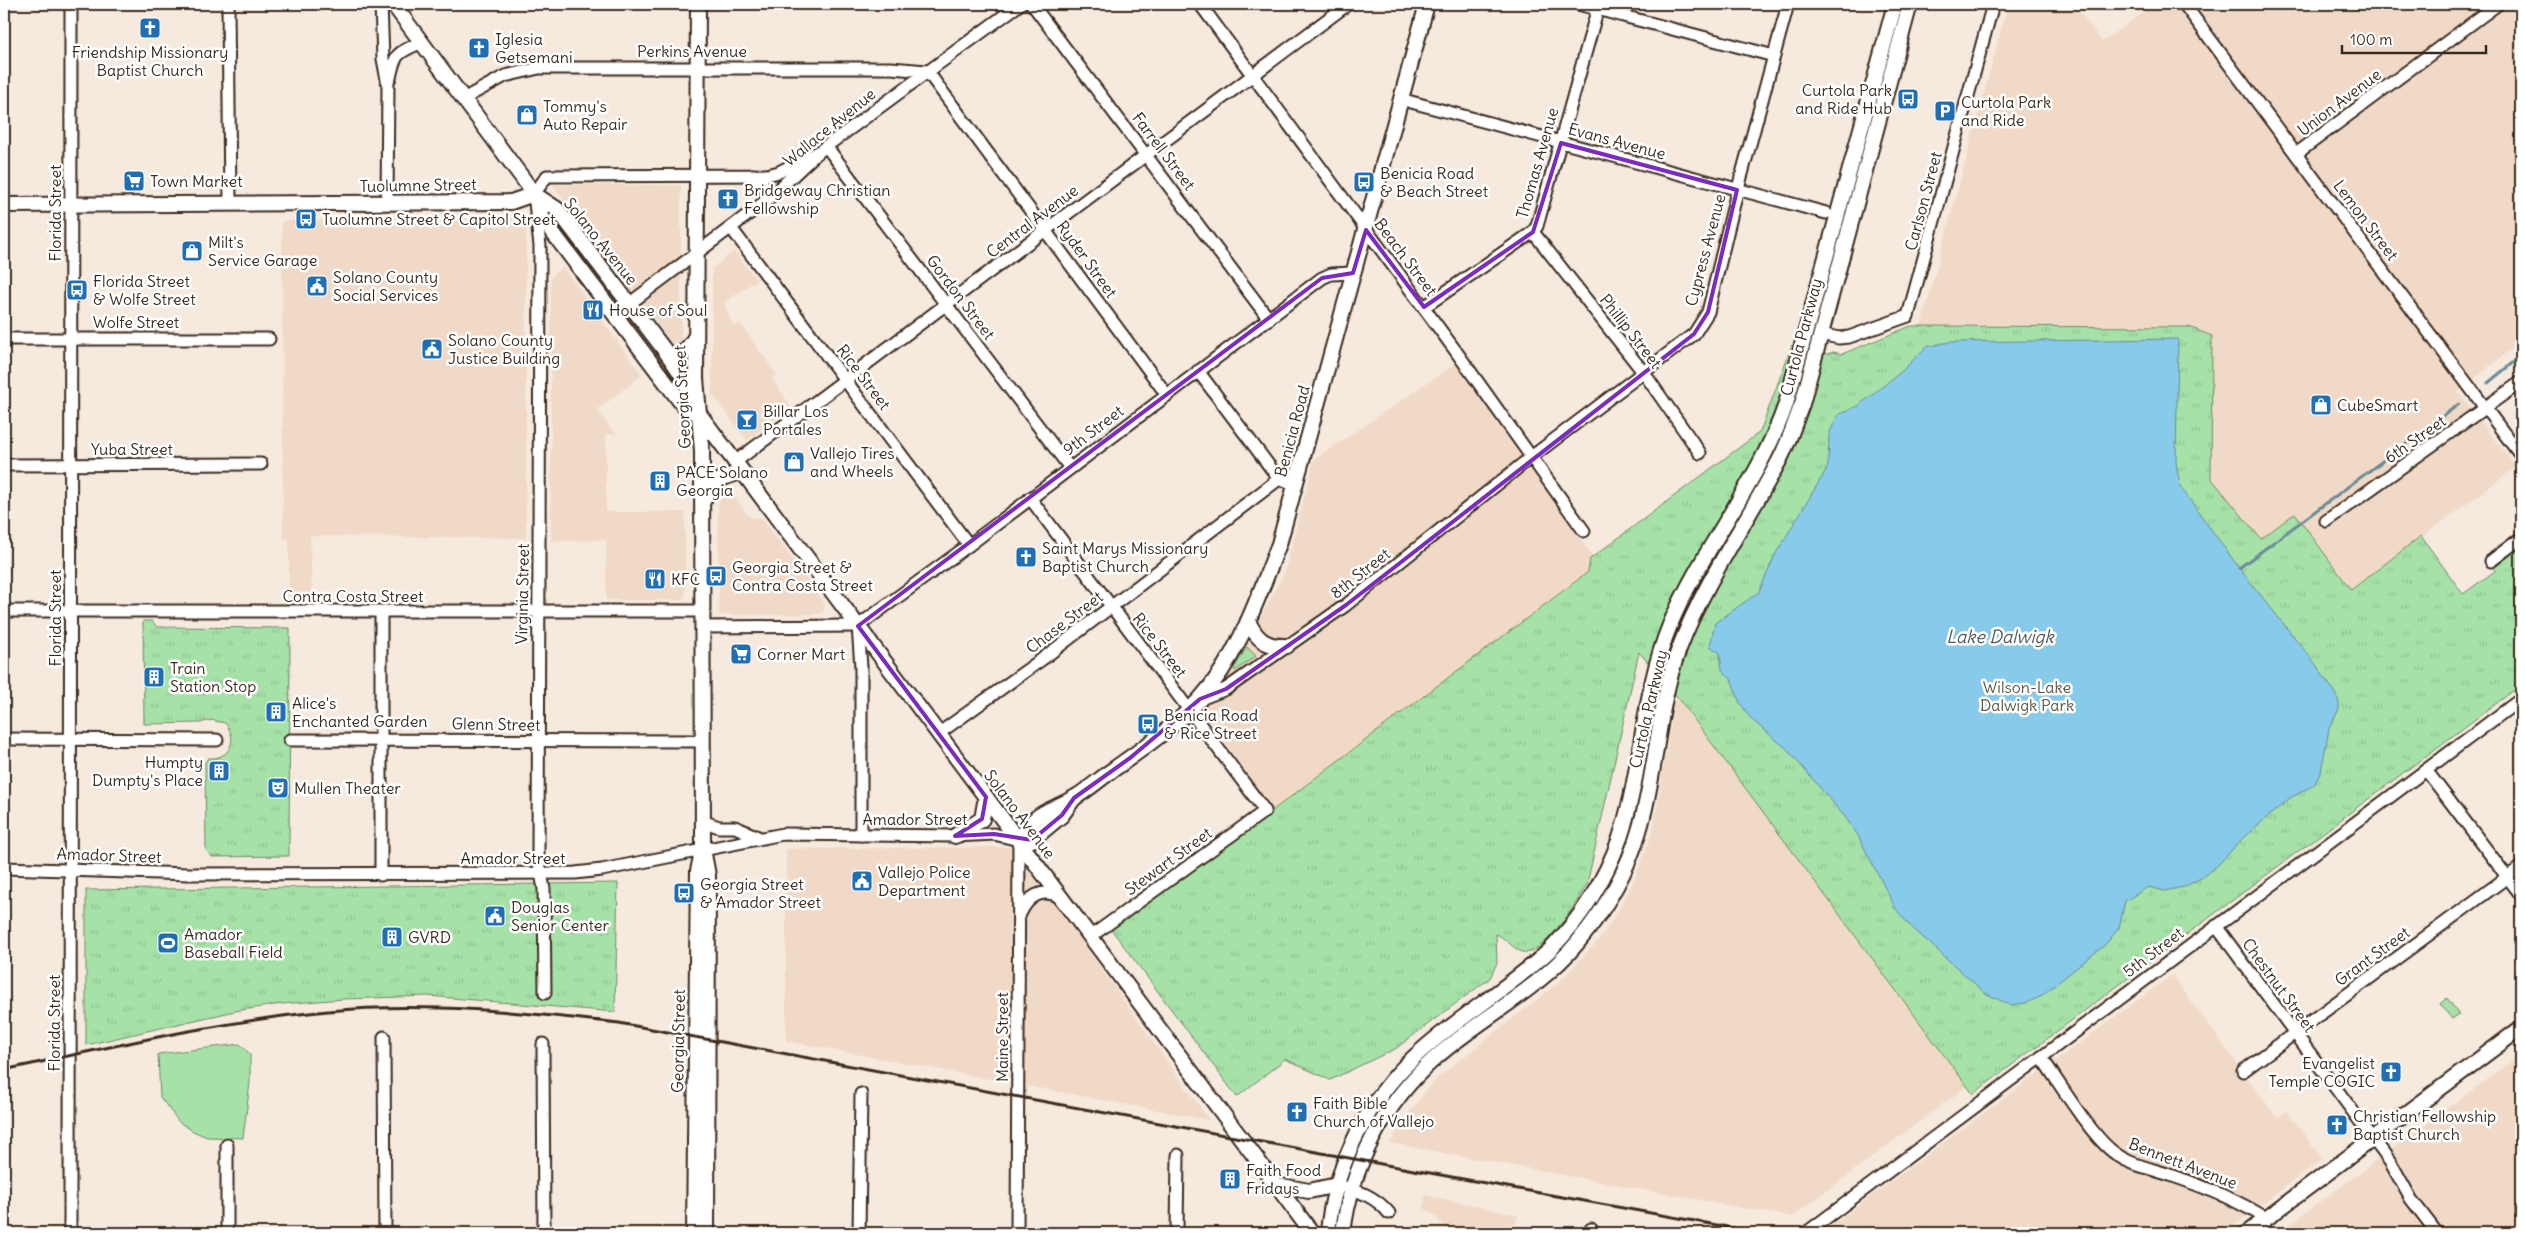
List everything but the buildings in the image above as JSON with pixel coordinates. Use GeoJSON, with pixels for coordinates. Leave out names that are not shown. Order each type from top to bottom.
{"type":"FeatureCollection","features":[{"type":"Feature","properties":{"kind":"main road","name":"Solano Avenue"},"geometry":{"type":"LineString","coordinates":[[393,4],[534,194],[544,221],[683,405],[700,415]]}},
{"type":"Feature","properties":{"kind":"main road","name":"Georgia Street"},"geometry":{"type":"LineString","coordinates":[[698,4],[696,378],[700,415],[702,502],[702,821],[703,849],[708,873],[707,1233]]}},
{"type":"Feature","properties":{"kind":"main road","name":"Benicia Road"},"geometry":{"type":"LineString","coordinates":[[1018,840],[1030,822],[1049,808],[1074,798],[1130,758],[1190,709],[1200,699],[1225,665],[1248,621],[1279,544],[1427,4]]}},
{"type":"Feature","properties":{"kind":"main road","name":"Curtola Parkway"},"geometry":{"type":"LineString","coordinates":[[1328,1233],[1337,1185],[1347,1158],[1365,1121],[1383,1093],[1405,1067],[1430,1045],[1538,961],[1565,934],[1593,896],[1620,837],[1660,652],[1686,593],[1769,444],[1782,415],[1895,4]]}},
{"type":"Feature","properties":{"kind":"main road","name":"Curtola Parkway"},"geometry":{"type":"LineString","coordinates":[[1343,1233],[1352,1189],[1378,1127],[1398,1099],[1434,1059],[1553,968],[1577,944],[1609,902],[1640,830],[1665,697],[1679,650],[1692,618],[1781,456],[1802,404],[1910,4]]}},
{"type":"Feature","properties":{"kind":"main road","name":"Tuolumne Street"},"geometry":{"type":"LineString","coordinates":[[4,205],[511,202],[534,194]]}},
{"type":"Feature","properties":{"kind":"main road","name":"Solano Avenue"},"geometry":{"type":"LineString","coordinates":[[534,194],[557,209],[669,356],[682,375],[700,415],[738,467],[1312,1233]]}},
{"type":"Feature","properties":{"kind":"main road"},"geometry":{"type":"LineString","coordinates":[[1814,303],[1816,327],[1820,334]]}},
{"type":"Feature","properties":{"kind":"main road"},"geometry":{"type":"LineString","coordinates":[[669,356],[680,356],[687,351],[696,336]]}},
{"type":"Feature","properties":{"kind":"main road"},"geometry":{"type":"LineString","coordinates":[[702,502],[711,487],[738,467]]}},
{"type":"Feature","properties":{"kind":"main road"},"geometry":{"type":"LineString","coordinates":[[1248,621],[1255,635],[1264,643],[1274,646],[1287,646]]}},
{"type":"Feature","properties":{"kind":"main road"},"geometry":{"type":"LineString","coordinates":[[955,836],[982,819],[986,797]]}},
{"type":"Feature","properties":{"kind":"main road","name":"Georgia Street"},"geometry":{"type":"LineString","coordinates":[[694,1233],[697,878],[703,849]]}},
{"type":"Feature","properties":{"kind":"main road"},"geometry":{"type":"LineString","coordinates":[[2247,1233],[2521,1028]]}},
{"type":"Feature","properties":{"kind":"main road"},"geometry":{"type":"LineString","coordinates":[[1276,1185],[1309,1191],[1337,1185]]}},
{"type":"Feature","properties":{"kind":"street","name":"Florida Street"},"geometry":{"type":"LineString","coordinates":[[70,1233],[71,4]]}},
{"type":"Feature","properties":{"kind":"street"},"geometry":{"type":"LineString","coordinates":[[228,4],[230,203]]}},
{"type":"Feature","properties":{"kind":"street"},"geometry":{"type":"LineString","coordinates":[[381,4],[383,59],[388,85],[387,203]]}},
{"type":"Feature","properties":{"kind":"street","name":"Wallace Avenue"},"geometry":{"type":"LineString","coordinates":[[612,312],[630,304],[698,253],[766,201],[822,149],[1020,4]]}},
{"type":"Feature","properties":{"kind":"street","name":"Farrell Street"},"geometry":{"type":"LineString","coordinates":[[1032,4],[1269,319]]}},
{"type":"Feature","properties":{"kind":"street","name":"Beach Street"},"geometry":{"type":"LineString","coordinates":[[1200,4],[1424,307],[1530,458],[1584,531]]}},
{"type":"Feature","properties":{"kind":"street","name":"Central Avenue"},"geometry":{"type":"LineString","coordinates":[[738,467],[846,379],[1348,4]]}},
{"type":"Feature","properties":{"kind":"street"},"geometry":{"type":"LineString","coordinates":[[1578,4],[1599,6],[1774,56]]}},
{"type":"Feature","properties":{"kind":"street","name":"Cypress Avenue"},"geometry":{"type":"LineString","coordinates":[[1530,458],[1694,334],[1708,312],[1738,190],[1788,4]]}},
{"type":"Feature","properties":{"kind":"street","name":"Carlson Street"},"geometry":{"type":"LineString","coordinates":[[1820,334],[1840,338],[1848,337],[1908,316],[1993,4]]}},
{"type":"Feature","properties":{"kind":"street","name":"Lemon Street"},"geometry":{"type":"LineString","coordinates":[[2184,4],[2521,456]]}},
{"type":"Feature","properties":{"kind":"street","name":"Union Avenue"},"geometry":{"type":"LineString","coordinates":[[2296,154],[2498,4]]}},
{"type":"Feature","properties":{"kind":"street","name":"Thomas Avenue"},"geometry":{"type":"LineString","coordinates":[[1424,307],[1533,232],[1537,226],[1599,6]]}},
{"type":"Feature","properties":{"kind":"street"},"geometry":{"type":"LineString","coordinates":[[388,85],[394,59],[402,51],[422,42]]}},
{"type":"Feature","properties":{"kind":"street","name":"Perkins Avenue"},"geometry":{"type":"LineString","coordinates":[[463,99],[505,76],[539,68],[892,68],[927,71]]}},
{"type":"Feature","properties":{"kind":"street","name":"Ryder Street"},"geometry":{"type":"LineString","coordinates":[[927,71],[1167,395]]}},
{"type":"Feature","properties":{"kind":"street","name":"Evans Avenue"},"geometry":{"type":"LineString","coordinates":[[1400,99],[1826,213]]}},
{"type":"Feature","properties":{"kind":"street"},"geometry":{"type":"LineString","coordinates":[[534,194],[547,176],[753,176],[778,172],[822,149]]}},
{"type":"Feature","properties":{"kind":"street","name":"Gordon Street"},"geometry":{"type":"LineString","coordinates":[[822,149],[946,305],[1070,468]]}},
{"type":"Feature","properties":{"kind":"street"},"geometry":{"type":"LineString","coordinates":[[753,176],[766,187],[766,201]]}},
{"type":"Feature","properties":{"kind":"street","name":"Virginia Street"},"geometry":{"type":"LineString","coordinates":[[534,194],[540,261],[538,856],[544,889],[545,993]]}},
{"type":"Feature","properties":{"kind":"street","name":"Rice Street"},"geometry":{"type":"LineString","coordinates":[[731,228],[969,545]]}},
{"type":"Feature","properties":{"kind":"street","name":"Phillip Street"},"geometry":{"type":"LineString","coordinates":[[1533,232],[1644,373],[1700,454]]}},
{"type":"Feature","properties":{"kind":"street","name":"9th Street"},"geometry":{"type":"LineString","coordinates":[[858,626],[969,545],[1322,278],[1331,274],[1353,273]]}},
{"type":"Feature","properties":{"kind":"street","name":"Wolfe Street"},"geometry":{"type":"LineString","coordinates":[[4,339],[269,339]]}},
{"type":"Feature","properties":{"kind":"street"},"geometry":{"type":"LineString","coordinates":[[1198,371],[1278,480],[1296,484]]}},
{"type":"Feature","properties":{"kind":"street","name":"6th Street"},"geometry":{"type":"LineString","coordinates":[[2326,521],[2486,409],[2521,382]]}},
{"type":"Feature","properties":{"kind":"street","name":"8th Street"},"geometry":{"type":"LineString","coordinates":[[1200,699],[1226,689],[1346,605],[1530,458]]}},
{"type":"Feature","properties":{"kind":"street","name":"Yuba Street"},"geometry":{"type":"LineString","coordinates":[[4,465],[261,464]]}},
{"type":"Feature","properties":{"kind":"street","name":"Chase Street"},"geometry":{"type":"LineString","coordinates":[[938,734],[1111,608],[1278,480]]}},
{"type":"Feature","properties":{"kind":"street","name":"Rice Street"},"geometry":{"type":"LineString","coordinates":[[1030,498],[1265,811]]}},
{"type":"Feature","properties":{"kind":"street"},"geometry":{"type":"LineString","coordinates":[[2491,561],[2521,538]]}},
{"type":"Feature","properties":{"kind":"street","name":"Contra Costa Street"},"geometry":{"type":"LineString","coordinates":[[4,611],[702,611]]}},
{"type":"Feature","properties":{"kind":"street"},"geometry":{"type":"LineString","coordinates":[[381,612],[381,875]]}},
{"type":"Feature","properties":{"kind":"street"},"geometry":{"type":"LineString","coordinates":[[702,627],[858,626],[861,668],[861,835]]}},
{"type":"Feature","properties":{"kind":"street","name":"5th Street"},"geometry":{"type":"LineString","coordinates":[[1806,1233],[2521,699]]}},
{"type":"Feature","properties":{"kind":"street"},"geometry":{"type":"LineString","coordinates":[[4,739],[217,740]]}},
{"type":"Feature","properties":{"kind":"street","name":"Glenn Street"},"geometry":{"type":"LineString","coordinates":[[290,740],[702,741]]}},
{"type":"Feature","properties":{"kind":"street"},"geometry":{"type":"LineString","coordinates":[[2426,770],[2521,895]]}},
{"type":"Feature","properties":{"kind":"street","name":"Stewart Street"},"geometry":{"type":"LineString","coordinates":[[1090,937],[1265,811]]}},
{"type":"Feature","properties":{"kind":"street"},"geometry":{"type":"LineString","coordinates":[[702,821],[719,826],[735,827],[758,837]]}},
{"type":"Feature","properties":{"kind":"street","name":"Amador Street"},"geometry":{"type":"LineString","coordinates":[[4,868],[181,874],[541,874],[602,870],[758,837],[783,834],[955,836],[994,834],[1018,840]]}},
{"type":"Feature","properties":{"kind":"street","name":"Maine Street"},"geometry":{"type":"LineString","coordinates":[[1017,1233],[1018,840]]}},
{"type":"Feature","properties":{"kind":"street","name":"Grant Street"},"geometry":{"type":"LineString","coordinates":[[2243,1071],[2521,867]]}},
{"type":"Feature","properties":{"kind":"street"},"geometry":{"type":"LineString","coordinates":[[1018,918],[1025,904],[1033,896],[1045,893],[1060,897]]}},
{"type":"Feature","properties":{"kind":"street","name":"Chestnut Street"},"geometry":{"type":"LineString","coordinates":[[2216,926],[2391,1163],[2411,1199],[2437,1233]]}},
{"type":"Feature","properties":{"kind":"street"},"geometry":{"type":"LineString","coordinates":[[384,1037],[386,1233]]}},
{"type":"Feature","properties":{"kind":"street"},"geometry":{"type":"LineString","coordinates":[[543,1044],[544,1233]]}},
{"type":"Feature","properties":{"kind":"street","name":"Bennett Avenue"},"geometry":{"type":"LineString","coordinates":[[2041,1057],[2086,1120],[2115,1154],[2135,1164],[2174,1176],[2233,1200],[2267,1219]]}},
{"type":"Feature","properties":{"kind":"street"},"geometry":{"type":"LineString","coordinates":[[859,1233],[860,1094]]}},
{"type":"Feature","properties":{"kind":"street"},"geometry":{"type":"LineString","coordinates":[[227,1145],[227,1233]]}},
{"type":"Feature","properties":{"kind":"street"},"geometry":{"type":"LineString","coordinates":[[1177,1233],[1178,1155]]}},
{"type":"Feature","properties":{"kind":"street"},"geometry":{"type":"LineString","coordinates":[[1337,1185],[1380,1201],[1390,1213]]}},
{"type":"Feature","properties":{"kind":"highlighted area"},"geometry":{"type":"Polygon","coordinates":[[[1561,143],[1737,190],[1708,312],[1694,334],[1346,605],[1226,689],[1200,699],[1130,758],[1074,798],[1062,815],[1032,840],[994,834],[955,836],[982,819],[986,797],[858,626],[1322,278],[1353,273],[1366,230],[1424,307],[1533,232],[1561,143]]]}},
{"type":"Feature","properties":{"kind":"shaded area"},"geometry":{"type":"Polygon","coordinates":[[[2008,4],[2074,4],[2102,42],[2155,4],[2521,4],[2521,341],[2458,392],[2516,467],[2351,590],[2295,514],[2261,540],[2211,478],[2212,336],[2189,327],[1921,326],[2008,4]]]}},
{"type":"Feature","properties":{"kind":"shaded area"},"geometry":{"type":"Polygon","coordinates":[[[553,185],[681,185],[681,347],[675,349],[553,185]]]}},
{"type":"Feature","properties":{"kind":"shaded area"},"geometry":{"type":"Polygon","coordinates":[[[514,219],[522,223],[526,231],[526,538],[310,536],[312,599],[289,599],[289,539],[283,538],[282,221],[514,219]]]}},
{"type":"Feature","properties":{"kind":"shaded area"},"geometry":{"type":"Polygon","coordinates":[[[734,251],[757,280],[724,303],[733,326],[738,325],[739,322],[777,375],[772,378],[791,407],[747,440],[712,394],[712,268],[734,251]]]}},
{"type":"Feature","properties":{"kind":"shaded area"},"geometry":{"type":"Polygon","coordinates":[[[563,267],[642,375],[597,410],[617,434],[606,434],[606,512],[685,512],[685,594],[681,600],[606,600],[606,540],[551,541],[551,276],[563,267]]]}},
{"type":"Feature","properties":{"kind":"shaded area"},"geometry":{"type":"Polygon","coordinates":[[[1455,364],[1593,557],[1590,559],[1589,572],[1273,810],[1203,713],[1262,615],[1285,571],[1314,460],[1455,364]]]}},
{"type":"Feature","properties":{"kind":"shaded area"},"geometry":{"type":"Polygon","coordinates":[[[722,497],[735,497],[749,517],[762,518],[825,605],[824,611],[820,614],[719,615],[718,503],[722,497]]]}},
{"type":"Feature","properties":{"kind":"shaded area"},"geometry":{"type":"Polygon","coordinates":[[[1679,699],[1967,1086],[1792,1217],[1390,1143],[1404,1119],[1437,1078],[1558,983],[1599,940],[1613,919],[1633,883],[1653,831],[1674,703],[1679,699]]]}},
{"type":"Feature","properties":{"kind":"shaded area"},"geometry":{"type":"Polygon","coordinates":[[[1015,847],[1209,1120],[786,1041],[786,849],[1015,847]]]}},
{"type":"Feature","properties":{"kind":"shaded area"},"geometry":{"type":"Polygon","coordinates":[[[2172,975],[2277,1118],[2287,1111],[2322,1159],[2224,1233],[1821,1233],[2172,975]]]}},
{"type":"Feature","properties":{"kind":"shaded area"},"geometry":{"type":"Polygon","coordinates":[[[2520,1055],[2521,1233],[2278,1233],[2520,1055]]]}},
{"type":"Feature","properties":{"kind":"shaded area"},"geometry":{"type":"Polygon","coordinates":[[[1425,1195],[1518,1215],[1516,1223],[1500,1228],[1494,1233],[1449,1233],[1434,1214],[1424,1208],[1425,1195]]]}},
{"type":"Feature","properties":{"kind":"green space","name":"Wilson-Lake Dalwigk Park"},"geometry":{"type":"Polygon","coordinates":[[[1911,326],[2189,327],[2212,336],[2211,478],[2261,539],[2295,513],[2351,590],[2421,536],[2463,594],[2495,571],[2494,568],[2521,546],[2521,685],[1973,1094],[1679,699],[1639,652],[1587,884],[1568,914],[1549,938],[1530,952],[1522,952],[1496,934],[1497,963],[1490,978],[1395,1049],[1330,1080],[1285,1059],[1237,1097],[1111,929],[1273,810],[1588,572],[1590,559],[1760,432],[1792,345],[1818,353],[1829,354],[1833,352],[1842,354],[1911,326]]]}},
{"type":"Feature","properties":{"kind":"green space"},"geometry":{"type":"Polygon","coordinates":[[[143,621],[152,621],[157,627],[290,628],[289,856],[212,857],[206,850],[205,762],[208,758],[216,758],[227,752],[232,742],[231,736],[225,723],[211,720],[200,723],[144,724],[143,621]]]}},
{"type":"Feature","properties":{"kind":"green space"},"geometry":{"type":"Polygon","coordinates":[[[1247,647],[1256,656],[1235,671],[1234,668],[1247,647]]]}},
{"type":"Feature","properties":{"kind":"green space"},"geometry":{"type":"Polygon","coordinates":[[[618,883],[615,1012],[428,996],[343,999],[281,1004],[235,1011],[86,1045],[86,890],[618,883]]]}},
{"type":"Feature","properties":{"kind":"green space"},"geometry":{"type":"Polygon","coordinates":[[[2447,998],[2459,1014],[2452,1019],[2440,1004],[2447,998]]]}},
{"type":"Feature","properties":{"kind":"green space"},"geometry":{"type":"Polygon","coordinates":[[[240,1044],[250,1054],[250,1083],[243,1138],[207,1137],[179,1122],[160,1097],[158,1054],[240,1044]]]}},
{"type":"Feature","properties":{"kind":"water","name":"Lake Dalwigk"},"geometry":{"type":"Polygon","coordinates":[[[2178,339],[2176,462],[2180,486],[2239,568],[2314,662],[2333,690],[2339,702],[2339,709],[2329,729],[2321,772],[2314,785],[2290,798],[2244,837],[2219,864],[2201,878],[2184,887],[2165,891],[2148,887],[2125,901],[2119,928],[2105,945],[2040,997],[2026,1003],[2010,1005],[1985,993],[1908,924],[1896,909],[1857,834],[1845,817],[1786,748],[1751,719],[1740,703],[1731,679],[1722,670],[1720,653],[1710,646],[1715,623],[1759,592],[1775,555],[1828,467],[1829,434],[1838,415],[1858,406],[1902,371],[1926,347],[1949,342],[2178,339]]]}},
{"type":"Feature","properties":{"kind":"waterway"},"geometry":{"type":"LineString","coordinates":[[2488,383],[2521,356]]}},
{"type":"Feature","properties":{"kind":"waterway"},"geometry":{"type":"LineString","coordinates":[[2239,568],[2459,404]]}},
{"type":"Feature","properties":{"kind":"railway"},"geometry":{"type":"LineString","coordinates":[[4,1070],[206,1028],[287,1015],[364,1008],[437,1008],[547,1015],[619,1023],[1761,1233]]}},
{"type":"Feature","properties":{"kind":"place","name":"Friendship Missionary Baptist Church"},"geometry":{"type":"Point","coordinates":[150,28]}},
{"type":"Feature","properties":{"kind":"place","name":"Iglesia Getsemani"},"geometry":{"type":"Point","coordinates":[479,48]}},
{"type":"Feature","properties":{"kind":"place","name":"Curtola Park and Ride Hub"},"geometry":{"type":"Point","coordinates":[1908,99]}},
{"type":"Feature","properties":{"kind":"place","name":"Curtola Park and Ride"},"geometry":{"type":"Point","coordinates":[1945,111]}},
{"type":"Feature","properties":{"kind":"place","name":"Tommy's Auto Repair"},"geometry":{"type":"Point","coordinates":[527,115]}},
{"type":"Feature","properties":{"kind":"place","name":"Town Market"},"geometry":{"type":"Point","coordinates":[134,181]}},
{"type":"Feature","properties":{"kind":"place","name":"Benicia Road & Beach Street"},"geometry":{"type":"Point","coordinates":[1364,182]}},
{"type":"Feature","properties":{"kind":"place","name":"Bridgeway Christian Fellowship"},"geometry":{"type":"Point","coordinates":[728,199]}},
{"type":"Feature","properties":{"kind":"place","name":"Tuolumne Street & Capitol Street"},"geometry":{"type":"Point","coordinates":[306,219]}},
{"type":"Feature","properties":{"kind":"place","name":"Milt's Service Garage"},"geometry":{"type":"Point","coordinates":[192,251]}},
{"type":"Feature","properties":{"kind":"place","name":"Solano County Social Services"},"geometry":{"type":"Point","coordinates":[317,286]}},
{"type":"Feature","properties":{"kind":"place","name":"Florida Street & Wolfe Street"},"geometry":{"type":"Point","coordinates":[77,290]}},
{"type":"Feature","properties":{"kind":"place","name":"House of Soul"},"geometry":{"type":"Point","coordinates":[593,310]}},
{"type":"Feature","properties":{"kind":"place","name":"Solano County Justice Building"},"geometry":{"type":"Point","coordinates":[432,349]}},
{"type":"Feature","properties":{"kind":"place","name":"CubeSmart"},"geometry":{"type":"Point","coordinates":[2321,405]}},
{"type":"Feature","properties":{"kind":"place","name":"Billar Los Portales"},"geometry":{"type":"Point","coordinates":[747,420]}},
{"type":"Feature","properties":{"kind":"place","name":"Vallejo Tires and Wheels"},"geometry":{"type":"Point","coordinates":[794,462]}},
{"type":"Feature","properties":{"kind":"place","name":"PACE Solano Georgia"},"geometry":{"type":"Point","coordinates":[660,481]}},
{"type":"Feature","properties":{"kind":"place","name":"Saint Marys Missionary Baptist Church"},"geometry":{"type":"Point","coordinates":[1026,557]}},
{"type":"Feature","properties":{"kind":"place","name":"Georgia Street & Contra Costa Street"},"geometry":{"type":"Point","coordinates":[716,576]}},
{"type":"Feature","properties":{"kind":"place","name":"KFC"},"geometry":{"type":"Point","coordinates":[655,579]}},
{"type":"Feature","properties":{"kind":"place","name":"Corner Mart"},"geometry":{"type":"Point","coordinates":[741,654]}},
{"type":"Feature","properties":{"kind":"place","name":"Train Station Stop"},"geometry":{"type":"Point","coordinates":[154,677]}},
{"type":"Feature","properties":{"kind":"place","name":"Alice's Enchanted Garden"},"geometry":{"type":"Point","coordinates":[276,712]}},
{"type":"Feature","properties":{"kind":"place","name":"Benicia Road & Rice Street"},"geometry":{"type":"Point","coordinates":[1148,724]}},
{"type":"Feature","properties":{"kind":"place","name":"Humpty Dumpty's Place"},"geometry":{"type":"Point","coordinates":[219,771]}},
{"type":"Feature","properties":{"kind":"place","name":"Mullen Theater"},"geometry":{"type":"Point","coordinates":[278,788]}},
{"type":"Feature","properties":{"kind":"place","name":"Vallejo Police Department"},"geometry":{"type":"Point","coordinates":[862,881]}},
{"type":"Feature","properties":{"kind":"place","name":"Georgia Street & Amador Street"},"geometry":{"type":"Point","coordinates":[684,893]}},
{"type":"Feature","properties":{"kind":"place","name":"Douglas Senior Center"},"geometry":{"type":"Point","coordinates":[495,916]}},
{"type":"Feature","properties":{"kind":"place","name":"GVRD"},"geometry":{"type":"Point","coordinates":[392,937]}},
{"type":"Feature","properties":{"kind":"place","name":"Amador Baseball Field"},"geometry":{"type":"Point","coordinates":[168,943]}},
{"type":"Feature","properties":{"kind":"place","name":"Evangelist Temple COGIC"},"geometry":{"type":"Point","coordinates":[2391,1072]}},
{"type":"Feature","properties":{"kind":"place","name":"Faith Bible Church of Vallejo"},"geometry":{"type":"Point","coordinates":[1297,1112]}},
{"type":"Feature","properties":{"kind":"place","name":"Christian Fellowship Baptist Church"},"geometry":{"type":"Point","coordinates":[2337,1125]}},
{"type":"Feature","properties":{"kind":"place","name":"Faith Food Fridays"},"geometry":{"type":"Point","coordinates":[1230,1179]}}]}
